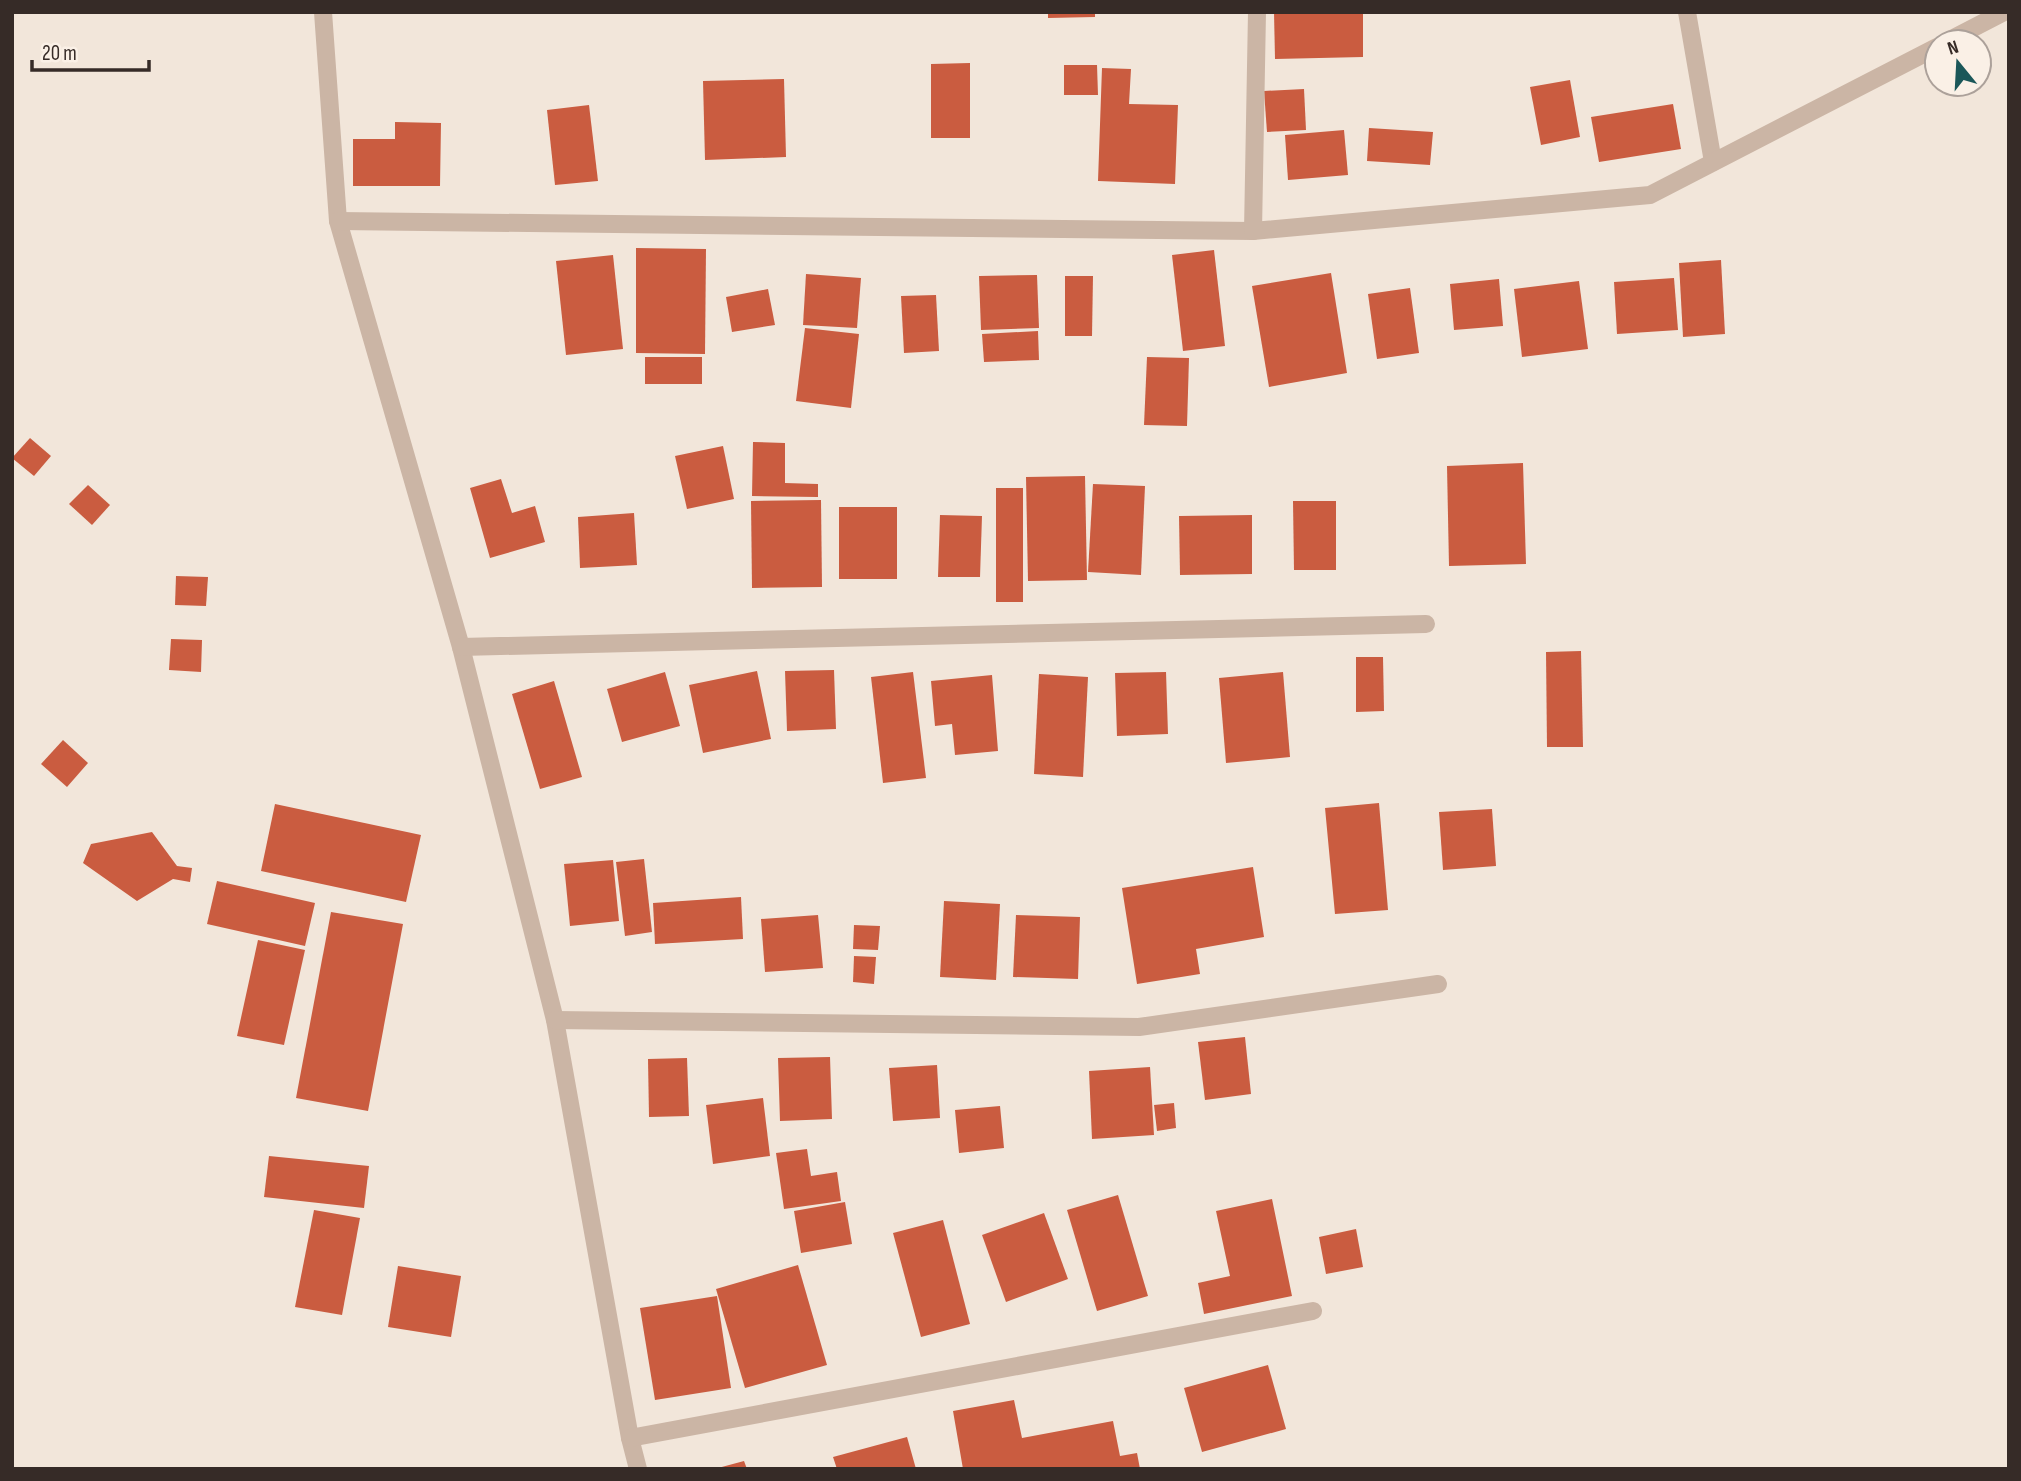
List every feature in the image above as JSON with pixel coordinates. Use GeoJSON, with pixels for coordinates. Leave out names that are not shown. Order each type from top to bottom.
{"type":"FeatureCollection","features":[{"type":"Feature","properties":{"kind":"street"},"geometry":{"type":"LineString","coordinates":[[323,12],[338,221],[461,647],[555,1020],[630,1438],[638,1469]]}},
{"type":"Feature","properties":{"kind":"street"},"geometry":{"type":"LineString","coordinates":[[1253,231],[1257,12]]}},
{"type":"Feature","properties":{"kind":"street"},"geometry":{"type":"LineString","coordinates":[[1687,12],[1713,162]]}},
{"type":"Feature","properties":{"kind":"street"},"geometry":{"type":"LineString","coordinates":[[1973,28],[2004,12]]}},
{"type":"Feature","properties":{"kind":"street"},"geometry":{"type":"LineString","coordinates":[[338,221],[1253,231],[1650,195],[1923,54]]}},
{"type":"Feature","properties":{"kind":"street"},"geometry":{"type":"LineString","coordinates":[[461,647],[1426,624]]}},
{"type":"Feature","properties":{"kind":"street"},"geometry":{"type":"LineString","coordinates":[[555,1020],[1139,1027],[1438,984]]}},
{"type":"Feature","properties":{"kind":"street"},"geometry":{"type":"LineString","coordinates":[[630,1438],[1313,1311]]}},
{"type":"Feature","properties":{"kind":"building"},"geometry":{"type":"Polygon","coordinates":[[[1048,12],[1095,12],[1095,17],[1048,18],[1048,12]]]}},
{"type":"Feature","properties":{"kind":"building"},"geometry":{"type":"Polygon","coordinates":[[[1274,12],[1363,12],[1363,57],[1275,59],[1274,12]]]}},
{"type":"Feature","properties":{"kind":"building"},"geometry":{"type":"Polygon","coordinates":[[[970,63],[970,138],[931,138],[931,64],[970,63]]]}},
{"type":"Feature","properties":{"kind":"building"},"geometry":{"type":"Polygon","coordinates":[[[1064,65],[1097,65],[1098,95],[1064,95],[1064,65]]]}},
{"type":"Feature","properties":{"kind":"building"},"geometry":{"type":"Polygon","coordinates":[[[1102,68],[1131,69],[1129,104],[1178,105],[1175,184],[1098,181],[1102,68]]]}},
{"type":"Feature","properties":{"kind":"building"},"geometry":{"type":"Polygon","coordinates":[[[784,79],[786,157],[705,160],[703,81],[784,79]]]}},
{"type":"Feature","properties":{"kind":"building"},"geometry":{"type":"Polygon","coordinates":[[[1570,80],[1580,137],[1541,145],[1530,87],[1570,80]]]}},
{"type":"Feature","properties":{"kind":"building"},"geometry":{"type":"Polygon","coordinates":[[[1304,89],[1306,130],[1267,132],[1264,91],[1304,89]]]}},
{"type":"Feature","properties":{"kind":"building"},"geometry":{"type":"Polygon","coordinates":[[[1673,104],[1681,149],[1599,162],[1591,117],[1673,104]]]}},
{"type":"Feature","properties":{"kind":"building"},"geometry":{"type":"Polygon","coordinates":[[[589,105],[598,181],[555,185],[547,110],[589,105]]]}},
{"type":"Feature","properties":{"kind":"building"},"geometry":{"type":"Polygon","coordinates":[[[395,122],[441,123],[440,186],[353,186],[353,139],[395,139],[395,122]]]}},
{"type":"Feature","properties":{"kind":"building"},"geometry":{"type":"Polygon","coordinates":[[[1369,128],[1433,132],[1430,165],[1367,161],[1369,128]]]}},
{"type":"Feature","properties":{"kind":"building"},"geometry":{"type":"Polygon","coordinates":[[[1344,130],[1348,175],[1288,180],[1285,135],[1344,130]]]}},
{"type":"Feature","properties":{"kind":"building"},"geometry":{"type":"Polygon","coordinates":[[[636,248],[706,249],[705,354],[636,353],[636,248]]]}},
{"type":"Feature","properties":{"kind":"building"},"geometry":{"type":"Polygon","coordinates":[[[1214,250],[1225,346],[1183,351],[1172,255],[1214,250]]]}},
{"type":"Feature","properties":{"kind":"building"},"geometry":{"type":"Polygon","coordinates":[[[613,255],[623,349],[566,355],[556,261],[613,255]]]}},
{"type":"Feature","properties":{"kind":"building"},"geometry":{"type":"Polygon","coordinates":[[[1721,260],[1725,334],[1683,337],[1679,263],[1721,260]]]}},
{"type":"Feature","properties":{"kind":"building"},"geometry":{"type":"Polygon","coordinates":[[[1331,273],[1347,373],[1269,387],[1252,286],[1331,273]]]}},
{"type":"Feature","properties":{"kind":"building"},"geometry":{"type":"Polygon","coordinates":[[[806,274],[861,278],[857,328],[803,325],[806,274]]]}},
{"type":"Feature","properties":{"kind":"building"},"geometry":{"type":"Polygon","coordinates":[[[1037,275],[1039,328],[981,330],[979,276],[1037,275]]]}},
{"type":"Feature","properties":{"kind":"building"},"geometry":{"type":"Polygon","coordinates":[[[1065,276],[1093,276],[1092,336],[1065,336],[1065,276]]]}},
{"type":"Feature","properties":{"kind":"building"},"geometry":{"type":"Polygon","coordinates":[[[1674,278],[1678,330],[1617,334],[1614,282],[1674,278]]]}},
{"type":"Feature","properties":{"kind":"building"},"geometry":{"type":"Polygon","coordinates":[[[1499,279],[1503,326],[1454,330],[1450,284],[1499,279]]]}},
{"type":"Feature","properties":{"kind":"building"},"geometry":{"type":"Polygon","coordinates":[[[1579,281],[1588,349],[1522,357],[1514,289],[1579,281]]]}},
{"type":"Feature","properties":{"kind":"building"},"geometry":{"type":"Polygon","coordinates":[[[1410,288],[1419,353],[1377,359],[1368,294],[1410,288]]]}},
{"type":"Feature","properties":{"kind":"building"},"geometry":{"type":"Polygon","coordinates":[[[768,289],[775,325],[732,332],[726,297],[768,289]]]}},
{"type":"Feature","properties":{"kind":"building"},"geometry":{"type":"Polygon","coordinates":[[[936,295],[939,351],[904,353],[901,296],[936,295]]]}},
{"type":"Feature","properties":{"kind":"building"},"geometry":{"type":"Polygon","coordinates":[[[805,328],[859,334],[851,408],[796,401],[805,328]]]}},
{"type":"Feature","properties":{"kind":"building"},"geometry":{"type":"Polygon","coordinates":[[[1038,331],[1039,360],[984,362],[982,334],[1038,331]]]}},
{"type":"Feature","properties":{"kind":"building"},"geometry":{"type":"Polygon","coordinates":[[[645,357],[702,357],[702,384],[645,384],[645,357]]]}},
{"type":"Feature","properties":{"kind":"building"},"geometry":{"type":"Polygon","coordinates":[[[1147,357],[1189,358],[1187,426],[1144,425],[1147,357]]]}},
{"type":"Feature","properties":{"kind":"building"},"geometry":{"type":"Polygon","coordinates":[[[30,438],[51,456],[34,476],[12,458],[30,438]]]}},
{"type":"Feature","properties":{"kind":"building"},"geometry":{"type":"Polygon","coordinates":[[[753,442],[785,443],[785,483],[818,484],[818,497],[752,496],[753,442]]]}},
{"type":"Feature","properties":{"kind":"building"},"geometry":{"type":"Polygon","coordinates":[[[723,446],[734,499],[687,509],[675,456],[723,446]]]}},
{"type":"Feature","properties":{"kind":"building"},"geometry":{"type":"Polygon","coordinates":[[[1523,463],[1526,564],[1449,566],[1447,466],[1523,463]]]}},
{"type":"Feature","properties":{"kind":"building"},"geometry":{"type":"Polygon","coordinates":[[[1085,476],[1087,580],[1028,581],[1026,477],[1085,476]]]}},
{"type":"Feature","properties":{"kind":"building"},"geometry":{"type":"Polygon","coordinates":[[[501,479],[512,513],[535,506],[545,542],[490,558],[470,488],[501,479]]]}},
{"type":"Feature","properties":{"kind":"building"},"geometry":{"type":"Polygon","coordinates":[[[1093,484],[1145,486],[1141,575],[1088,572],[1093,484]]]}},
{"type":"Feature","properties":{"kind":"building"},"geometry":{"type":"Polygon","coordinates":[[[88,485],[110,505],[92,525],[69,504],[88,485]]]}},
{"type":"Feature","properties":{"kind":"building"},"geometry":{"type":"Polygon","coordinates":[[[996,488],[1023,488],[1023,602],[996,602],[996,488]]]}},
{"type":"Feature","properties":{"kind":"building"},"geometry":{"type":"Polygon","coordinates":[[[821,500],[822,587],[752,588],[751,501],[821,500]]]}},
{"type":"Feature","properties":{"kind":"building"},"geometry":{"type":"Polygon","coordinates":[[[1293,501],[1336,501],[1336,570],[1294,570],[1293,501]]]}},
{"type":"Feature","properties":{"kind":"building"},"geometry":{"type":"Polygon","coordinates":[[[839,507],[897,507],[897,579],[839,579],[839,507]]]}},
{"type":"Feature","properties":{"kind":"building"},"geometry":{"type":"Polygon","coordinates":[[[634,513],[637,565],[580,568],[578,517],[634,513]]]}},
{"type":"Feature","properties":{"kind":"building"},"geometry":{"type":"Polygon","coordinates":[[[940,515],[982,516],[980,577],[938,577],[940,515]]]}},
{"type":"Feature","properties":{"kind":"building"},"geometry":{"type":"Polygon","coordinates":[[[1252,515],[1252,574],[1180,575],[1179,516],[1252,515]]]}},
{"type":"Feature","properties":{"kind":"building"},"geometry":{"type":"Polygon","coordinates":[[[176,576],[208,577],[206,606],[175,605],[176,576]]]}},
{"type":"Feature","properties":{"kind":"building"},"geometry":{"type":"Polygon","coordinates":[[[171,639],[202,640],[201,672],[169,670],[171,639]]]}},
{"type":"Feature","properties":{"kind":"building"},"geometry":{"type":"Polygon","coordinates":[[[1581,651],[1583,747],[1547,747],[1546,652],[1581,651]]]}},
{"type":"Feature","properties":{"kind":"building"},"geometry":{"type":"Polygon","coordinates":[[[1356,657],[1383,657],[1384,711],[1356,712],[1356,657]]]}},
{"type":"Feature","properties":{"kind":"building"},"geometry":{"type":"Polygon","coordinates":[[[834,670],[836,729],[787,731],[785,671],[834,670]]]}},
{"type":"Feature","properties":{"kind":"building"},"geometry":{"type":"Polygon","coordinates":[[[757,671],[771,739],[703,753],[689,685],[757,671]]]}},
{"type":"Feature","properties":{"kind":"building"},"geometry":{"type":"Polygon","coordinates":[[[665,672],[680,726],[622,742],[607,689],[665,672]]]}},
{"type":"Feature","properties":{"kind":"building"},"geometry":{"type":"Polygon","coordinates":[[[913,672],[926,778],[883,783],[871,677],[913,672]]]}},
{"type":"Feature","properties":{"kind":"building"},"geometry":{"type":"Polygon","coordinates":[[[1166,672],[1168,734],[1117,736],[1115,673],[1166,672]]]}},
{"type":"Feature","properties":{"kind":"building"},"geometry":{"type":"Polygon","coordinates":[[[1283,672],[1290,757],[1226,763],[1219,678],[1283,672]]]}},
{"type":"Feature","properties":{"kind":"building"},"geometry":{"type":"Polygon","coordinates":[[[1039,674],[1088,677],[1083,777],[1034,774],[1039,674]]]}},
{"type":"Feature","properties":{"kind":"building"},"geometry":{"type":"Polygon","coordinates":[[[992,675],[998,751],[955,755],[952,724],[935,726],[931,681],[992,675]]]}},
{"type":"Feature","properties":{"kind":"building"},"geometry":{"type":"Polygon","coordinates":[[[554,681],[582,777],[540,789],[512,694],[554,681]]]}},
{"type":"Feature","properties":{"kind":"building"},"geometry":{"type":"Polygon","coordinates":[[[63,740],[88,763],[67,787],[41,764],[63,740]]]}},
{"type":"Feature","properties":{"kind":"building"},"geometry":{"type":"Polygon","coordinates":[[[1379,803],[1388,910],[1335,914],[1325,808],[1379,803]]]}},
{"type":"Feature","properties":{"kind":"building"},"geometry":{"type":"Polygon","coordinates":[[[275,804],[421,835],[406,902],[261,871],[275,804]]]}},
{"type":"Feature","properties":{"kind":"building"},"geometry":{"type":"Polygon","coordinates":[[[1492,809],[1496,866],[1443,870],[1439,812],[1492,809]]]}},
{"type":"Feature","properties":{"kind":"building"},"geometry":{"type":"Polygon","coordinates":[[[152,832],[177,866],[192,868],[190,882],[173,879],[137,901],[83,863],[91,844],[152,832]]]}},
{"type":"Feature","properties":{"kind":"building"},"geometry":{"type":"Polygon","coordinates":[[[644,859],[652,932],[625,936],[616,862],[644,859]]]}},
{"type":"Feature","properties":{"kind":"building"},"geometry":{"type":"Polygon","coordinates":[[[613,860],[619,921],[570,926],[564,864],[613,860]]]}},
{"type":"Feature","properties":{"kind":"building"},"geometry":{"type":"Polygon","coordinates":[[[1253,867],[1264,937],[1196,949],[1200,974],[1137,984],[1122,888],[1253,867]]]}},
{"type":"Feature","properties":{"kind":"building"},"geometry":{"type":"Polygon","coordinates":[[[217,881],[315,903],[305,946],[207,924],[217,881]]]}},
{"type":"Feature","properties":{"kind":"building"},"geometry":{"type":"Polygon","coordinates":[[[741,897],[743,939],[655,944],[653,903],[741,897]]]}},
{"type":"Feature","properties":{"kind":"building"},"geometry":{"type":"Polygon","coordinates":[[[944,901],[1000,904],[996,980],[940,977],[944,901]]]}},
{"type":"Feature","properties":{"kind":"building"},"geometry":{"type":"Polygon","coordinates":[[[331,912],[403,924],[368,1111],[296,1098],[331,912]]]}},
{"type":"Feature","properties":{"kind":"building"},"geometry":{"type":"Polygon","coordinates":[[[818,915],[823,968],[765,972],[761,919],[818,915]]]}},
{"type":"Feature","properties":{"kind":"building"},"geometry":{"type":"Polygon","coordinates":[[[1016,915],[1080,917],[1078,979],[1013,977],[1016,915]]]}},
{"type":"Feature","properties":{"kind":"building"},"geometry":{"type":"Polygon","coordinates":[[[854,925],[880,926],[878,950],[853,949],[854,925]]]}},
{"type":"Feature","properties":{"kind":"building"},"geometry":{"type":"Polygon","coordinates":[[[258,940],[305,950],[284,1045],[237,1036],[258,940]]]}},
{"type":"Feature","properties":{"kind":"building"},"geometry":{"type":"Polygon","coordinates":[[[854,956],[876,957],[874,984],[853,982],[854,956]]]}},
{"type":"Feature","properties":{"kind":"building"},"geometry":{"type":"Polygon","coordinates":[[[1245,1037],[1251,1094],[1205,1100],[1198,1042],[1245,1037]]]}},
{"type":"Feature","properties":{"kind":"building"},"geometry":{"type":"Polygon","coordinates":[[[830,1057],[832,1119],[780,1121],[778,1058],[830,1057]]]}},
{"type":"Feature","properties":{"kind":"building"},"geometry":{"type":"Polygon","coordinates":[[[687,1058],[689,1116],[649,1117],[648,1059],[687,1058]]]}},
{"type":"Feature","properties":{"kind":"building"},"geometry":{"type":"Polygon","coordinates":[[[937,1065],[940,1118],[893,1121],[889,1068],[937,1065]]]}},
{"type":"Feature","properties":{"kind":"building"},"geometry":{"type":"Polygon","coordinates":[[[1150,1067],[1154,1135],[1092,1139],[1089,1071],[1150,1067]]]}},
{"type":"Feature","properties":{"kind":"building"},"geometry":{"type":"Polygon","coordinates":[[[763,1098],[770,1156],[713,1164],[706,1105],[763,1098]]]}},
{"type":"Feature","properties":{"kind":"building"},"geometry":{"type":"Polygon","coordinates":[[[1174,1103],[1176,1128],[1157,1131],[1154,1105],[1174,1103]]]}},
{"type":"Feature","properties":{"kind":"building"},"geometry":{"type":"Polygon","coordinates":[[[1000,1106],[1004,1148],[959,1153],[955,1110],[1000,1106]]]}},
{"type":"Feature","properties":{"kind":"building"},"geometry":{"type":"Polygon","coordinates":[[[807,1149],[811,1176],[837,1172],[841,1201],[784,1209],[776,1153],[807,1149]]]}},
{"type":"Feature","properties":{"kind":"building"},"geometry":{"type":"Polygon","coordinates":[[[269,1156],[369,1166],[364,1208],[264,1197],[269,1156]]]}},
{"type":"Feature","properties":{"kind":"building"},"geometry":{"type":"Polygon","coordinates":[[[1118,1195],[1148,1296],[1097,1311],[1067,1210],[1118,1195]]]}},
{"type":"Feature","properties":{"kind":"building"},"geometry":{"type":"Polygon","coordinates":[[[1272,1199],[1292,1296],[1204,1314],[1198,1283],[1230,1276],[1216,1211],[1272,1199]]]}},
{"type":"Feature","properties":{"kind":"building"},"geometry":{"type":"Polygon","coordinates":[[[845,1202],[852,1244],[801,1253],[794,1211],[845,1202]]]}},
{"type":"Feature","properties":{"kind":"building"},"geometry":{"type":"Polygon","coordinates":[[[314,1210],[360,1218],[342,1315],[295,1307],[314,1210]]]}},
{"type":"Feature","properties":{"kind":"building"},"geometry":{"type":"Polygon","coordinates":[[[1044,1213],[1068,1279],[1006,1302],[982,1235],[1044,1213]]]}},
{"type":"Feature","properties":{"kind":"building"},"geometry":{"type":"Polygon","coordinates":[[[943,1220],[970,1324],[921,1337],[893,1233],[943,1220]]]}},
{"type":"Feature","properties":{"kind":"building"},"geometry":{"type":"Polygon","coordinates":[[[1356,1229],[1363,1267],[1326,1274],[1319,1237],[1356,1229]]]}},
{"type":"Feature","properties":{"kind":"building"},"geometry":{"type":"Polygon","coordinates":[[[798,1265],[827,1365],[745,1388],[716,1289],[798,1265]]]}},
{"type":"Feature","properties":{"kind":"building"},"geometry":{"type":"Polygon","coordinates":[[[398,1266],[461,1276],[451,1337],[388,1327],[398,1266]]]}},
{"type":"Feature","properties":{"kind":"building"},"geometry":{"type":"Polygon","coordinates":[[[717,1296],[731,1388],[655,1400],[640,1308],[717,1296]]]}},
{"type":"Feature","properties":{"kind":"building"},"geometry":{"type":"Polygon","coordinates":[[[1268,1365],[1286,1429],[1202,1452],[1184,1388],[1268,1365]]]}},
{"type":"Feature","properties":{"kind":"building"},"geometry":{"type":"Polygon","coordinates":[[[1014,1400],[1022,1438],[1113,1421],[1120,1456],[1137,1453],[1140,1469],[963,1469],[953,1411],[1014,1400]]]}},
{"type":"Feature","properties":{"kind":"building"},"geometry":{"type":"Polygon","coordinates":[[[907,1437],[916,1469],[837,1469],[833,1457],[907,1437]]]}},
{"type":"Feature","properties":{"kind":"building"},"geometry":{"type":"Polygon","coordinates":[[[744,1461],[747,1469],[718,1469],[718,1468],[744,1461]]]}}]}
